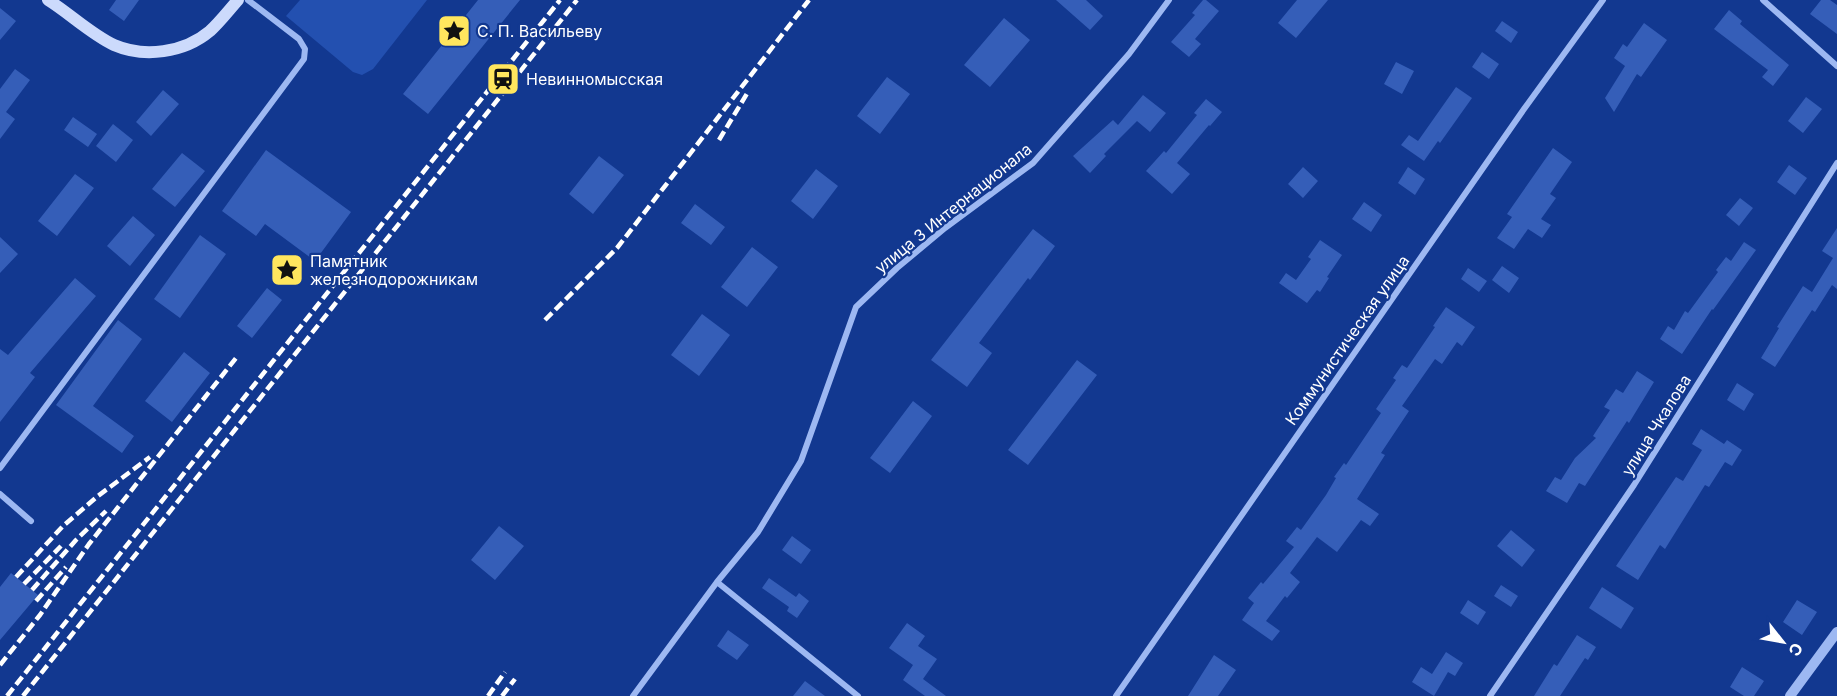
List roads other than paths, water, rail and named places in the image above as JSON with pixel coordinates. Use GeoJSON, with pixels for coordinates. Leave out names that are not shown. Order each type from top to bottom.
{"type":"FeatureCollection","features":[{"type":"Feature","properties":{"kind":"main road"},"geometry":{"type":"LineString","coordinates":[[48,0],[113,44],[141,52],[158,52],[187,45],[209,31],[238,0]]}},
{"type":"Feature","properties":{"kind":"street"},"geometry":{"type":"LineString","coordinates":[[0,468],[304,59],[305,49],[299,39],[248,0]]}},
{"type":"Feature","properties":{"kind":"street","name":"улица 3 Интернационала"},"geometry":{"type":"LineString","coordinates":[[633,696],[717,582],[758,532],[801,462],[856,307],[897,268],[945,228],[1033,163],[1130,54],[1169,0]]}},
{"type":"Feature","properties":{"kind":"street","name":"Коммунистическая улица"},"geometry":{"type":"LineString","coordinates":[[1116,696],[1510,128],[1602,0]]}},
{"type":"Feature","properties":{"kind":"street"},"geometry":{"type":"LineString","coordinates":[[1763,0],[1837,66]]}},
{"type":"Feature","properties":{"kind":"street","name":"улица Чкалова"},"geometry":{"type":"LineString","coordinates":[[1490,696],[1634,485],[1837,163]]}},
{"type":"Feature","properties":{"kind":"street"},"geometry":{"type":"LineString","coordinates":[[0,494],[31,521]]}},
{"type":"Feature","properties":{"kind":"street"},"geometry":{"type":"LineString","coordinates":[[717,582],[858,696]]}},
{"type":"Feature","properties":{"kind":"street"},"geometry":{"type":"LineString","coordinates":[[1790,696],[1837,632]]}},
{"type":"Feature","properties":{"kind":"railway"},"geometry":{"type":"LineString","coordinates":[[7,696],[560,0]]}},
{"type":"Feature","properties":{"kind":"railway"},"geometry":{"type":"LineString","coordinates":[[23,696],[577,0]]}},
{"type":"Feature","properties":{"kind":"railway"},"geometry":{"type":"LineString","coordinates":[[545,320],[617,248],[809,0]]}},
{"type":"Feature","properties":{"kind":"railway"},"geometry":{"type":"LineString","coordinates":[[719,140],[748,92]]}},
{"type":"Feature","properties":{"kind":"railway"},"geometry":{"type":"LineString","coordinates":[[0,665],[40,615],[89,544],[236,358]]}},
{"type":"Feature","properties":{"kind":"railway"},"geometry":{"type":"LineString","coordinates":[[16,577],[63,526],[150,457]]}},
{"type":"Feature","properties":{"kind":"railway"},"geometry":{"type":"LineString","coordinates":[[32,590],[76,540],[106,511]]}},
{"type":"Feature","properties":{"kind":"railway"},"geometry":{"type":"LineString","coordinates":[[24,584],[61,546]]}},
{"type":"Feature","properties":{"kind":"railway"},"geometry":{"type":"LineString","coordinates":[[36,601],[66,567]]}},
{"type":"Feature","properties":{"kind":"railway"},"geometry":{"type":"LineString","coordinates":[[488,696],[505,672]]}},
{"type":"Feature","properties":{"kind":"railway"},"geometry":{"type":"LineString","coordinates":[[502,696],[515,679]]}},
{"type":"Feature","properties":{"kind":"place","name":"С. П. Васильеву"},"geometry":{"type":"Point","coordinates":[454,31]}},
{"type":"Feature","properties":{"kind":"place","name":"Невинномысская"},"geometry":{"type":"Point","coordinates":[503,79]}},
{"type":"Feature","properties":{"kind":"place","name":"Памятник железнодорожникам"},"geometry":{"type":"Point","coordinates":[287,270]}}]}
